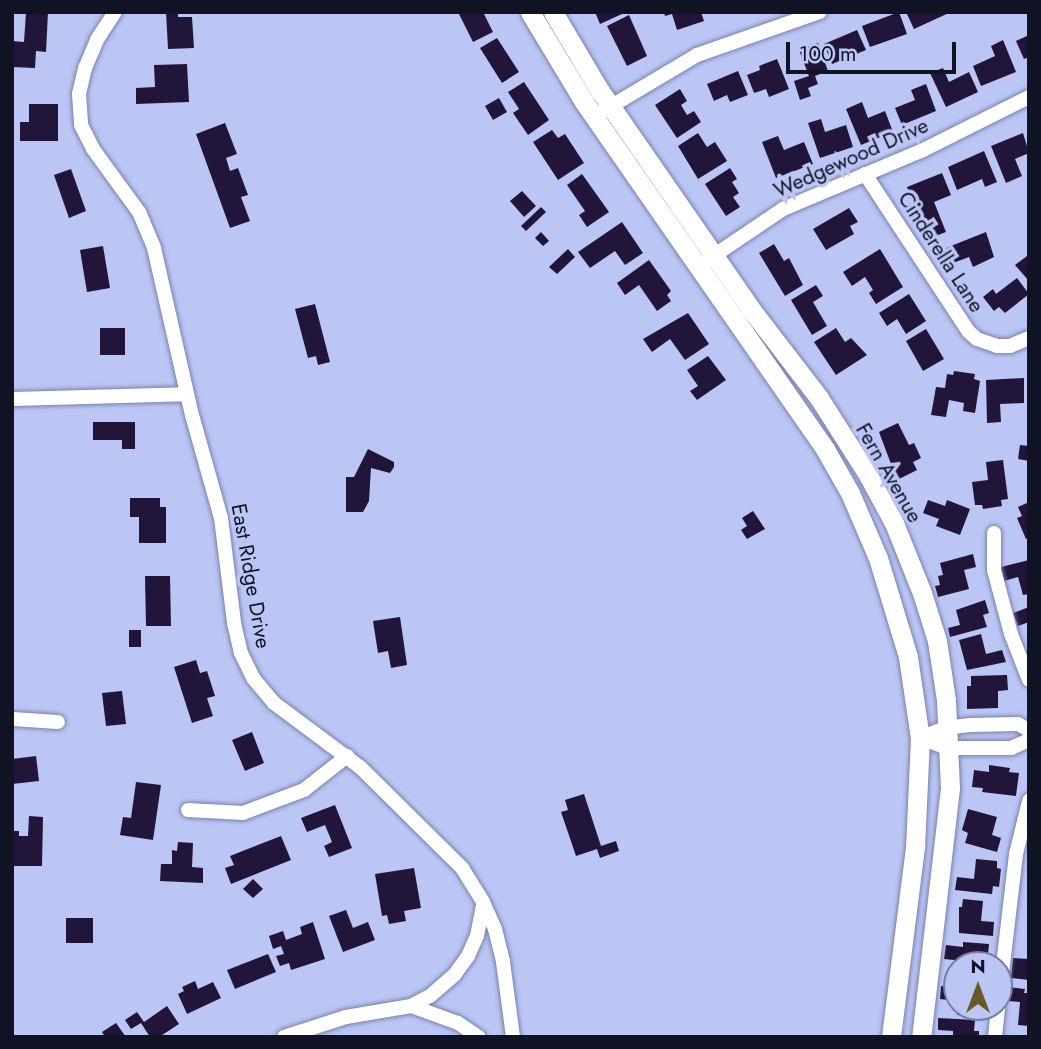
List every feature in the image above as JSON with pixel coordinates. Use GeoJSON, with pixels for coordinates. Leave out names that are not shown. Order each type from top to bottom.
{"type":"FeatureCollection","features":[{"type":"Feature","properties":{"kind":"street","name":"East Ridge Drive"},"geometry":{"type":"LineString","coordinates":[[115,12],[85,68],[79,94],[81,125],[93,149],[127,194],[145,224],[154,248],[187,394],[221,518],[234,622],[247,669],[274,704],[347,756],[462,868],[483,902],[503,961],[513,1037]]}},
{"type":"Feature","properties":{"kind":"street","name":"Fern Avenue"},"geometry":{"type":"LineString","coordinates":[[530,12],[819,398],[869,475],[894,523],[937,641],[946,700],[945,728],[950,788],[921,1037]]}},
{"type":"Feature","properties":{"kind":"street","name":"Fern Avenue"},"geometry":{"type":"LineString","coordinates":[[552,12],[602,111],[697,268],[798,406],[850,493],[878,558],[903,636],[920,738],[915,846],[891,1037]]}},
{"type":"Feature","properties":{"kind":"street"},"geometry":{"type":"LineString","coordinates":[[602,111],[697,55],[820,12]]}},
{"type":"Feature","properties":{"kind":"street","name":"Wedgewood Drive"},"geometry":{"type":"LineString","coordinates":[[697,268],[783,209],[944,140],[1029,97]]}},
{"type":"Feature","properties":{"kind":"street","name":"Cinderella Lane"},"geometry":{"type":"LineString","coordinates":[[865,174],[968,331],[990,344],[1010,346],[1029,338]]}},
{"type":"Feature","properties":{"kind":"street"},"geometry":{"type":"LineString","coordinates":[[12,399],[187,394]]}},
{"type":"Feature","properties":{"kind":"street"},"geometry":{"type":"LineString","coordinates":[[994,533],[994,570],[1011,634],[1029,680]]}},
{"type":"Feature","properties":{"kind":"street"},"geometry":{"type":"LineString","coordinates":[[12,719],[58,722]]}},
{"type":"Feature","properties":{"kind":"street"},"geometry":{"type":"LineString","coordinates":[[920,738],[945,728],[1018,724],[1029,730]]}},
{"type":"Feature","properties":{"kind":"street"},"geometry":{"type":"LineString","coordinates":[[920,738],[947,748],[1011,748],[1029,740]]}},
{"type":"Feature","properties":{"kind":"street"},"geometry":{"type":"LineString","coordinates":[[188,810],[243,813],[304,790],[347,756]]}},
{"type":"Feature","properties":{"kind":"street"},"geometry":{"type":"LineString","coordinates":[[1005,951],[1016,854],[1025,834],[1029,801]]}},
{"type":"Feature","properties":{"kind":"street"},"geometry":{"type":"LineString","coordinates":[[284,1037],[346,1017],[411,1006],[439,990],[462,965],[477,936],[483,902]]}},
{"type":"Feature","properties":{"kind":"street"},"geometry":{"type":"LineString","coordinates":[[411,1006],[458,1023],[478,1037]]}},
{"type":"Feature","properties":{"kind":"building"},"geometry":{"type":"Polygon","coordinates":[[[26,12],[48,12],[46,52],[36,51],[35,68],[12,67],[12,41],[24,42],[26,12]]]}},
{"type":"Feature","properties":{"kind":"building"},"geometry":{"type":"Polygon","coordinates":[[[166,12],[178,12],[178,17],[192,17],[194,48],[168,49],[166,12]]]}},
{"type":"Feature","properties":{"kind":"building"},"geometry":{"type":"Polygon","coordinates":[[[458,12],[483,12],[493,32],[473,42],[458,12]]]}},
{"type":"Feature","properties":{"kind":"building"},"geometry":{"type":"Polygon","coordinates":[[[595,12],[621,12],[622,14],[600,24],[595,12]]]}},
{"type":"Feature","properties":{"kind":"building"},"geometry":{"type":"Polygon","coordinates":[[[664,12],[701,12],[704,21],[677,30],[672,14],[665,16],[664,12]]]}},
{"type":"Feature","properties":{"kind":"building"},"geometry":{"type":"Polygon","coordinates":[[[899,12],[907,34],[870,47],[862,26],[899,12]]]}},
{"type":"Feature","properties":{"kind":"building"},"geometry":{"type":"Polygon","coordinates":[[[906,12],[951,12],[914,29],[906,12]]]}},
{"type":"Feature","properties":{"kind":"building"},"geometry":{"type":"Polygon","coordinates":[[[629,15],[647,56],[627,66],[607,26],[629,15]]]}},
{"type":"Feature","properties":{"kind":"building"},"geometry":{"type":"Polygon","coordinates":[[[857,30],[866,50],[832,64],[824,44],[857,30]]]}},
{"type":"Feature","properties":{"kind":"building"},"geometry":{"type":"Polygon","coordinates":[[[1029,35],[1029,57],[1024,59],[1016,41],[1029,35]]]}},
{"type":"Feature","properties":{"kind":"building"},"geometry":{"type":"Polygon","coordinates":[[[497,38],[519,72],[502,83],[480,48],[497,38]]]}},
{"type":"Feature","properties":{"kind":"building"},"geometry":{"type":"Polygon","coordinates":[[[1003,40],[1016,72],[981,86],[973,66],[995,56],[991,46],[1003,40]]]}},
{"type":"Feature","properties":{"kind":"building"},"geometry":{"type":"Polygon","coordinates":[[[818,43],[828,71],[815,76],[818,84],[808,88],[811,96],[800,100],[794,81],[809,76],[799,50],[818,43]]]}},
{"type":"Feature","properties":{"kind":"building"},"geometry":{"type":"Polygon","coordinates":[[[777,59],[789,89],[769,97],[766,89],[754,93],[747,75],[760,70],[759,66],[777,59]]]}},
{"type":"Feature","properties":{"kind":"building"},"geometry":{"type":"Polygon","coordinates":[[[187,64],[189,102],[136,104],[136,88],[155,87],[154,65],[187,64]]]}},
{"type":"Feature","properties":{"kind":"building"},"geometry":{"type":"Polygon","coordinates":[[[943,68],[949,82],[969,72],[978,92],[946,107],[930,73],[943,68]]]}},
{"type":"Feature","properties":{"kind":"building"},"geometry":{"type":"Polygon","coordinates":[[[738,71],[748,95],[730,102],[727,95],[714,101],[707,84],[738,71]]]}},
{"type":"Feature","properties":{"kind":"building"},"geometry":{"type":"Polygon","coordinates":[[[524,82],[549,120],[528,135],[513,113],[519,109],[508,92],[524,82]]]}},
{"type":"Feature","properties":{"kind":"building"},"geometry":{"type":"Polygon","coordinates":[[[926,84],[936,111],[902,125],[895,108],[915,100],[911,90],[926,84]]]}},
{"type":"Feature","properties":{"kind":"building"},"geometry":{"type":"Polygon","coordinates":[[[680,89],[687,101],[681,105],[687,115],[694,111],[701,122],[677,138],[655,105],[680,89]]]}},
{"type":"Feature","properties":{"kind":"building"},"geometry":{"type":"Polygon","coordinates":[[[499,98],[507,112],[493,120],[485,106],[499,98]]]}},
{"type":"Feature","properties":{"kind":"building"},"geometry":{"type":"Polygon","coordinates":[[[862,102],[868,118],[885,111],[893,132],[861,145],[846,109],[862,102]]]}},
{"type":"Feature","properties":{"kind":"building"},"geometry":{"type":"Polygon","coordinates":[[[29,104],[58,104],[58,141],[20,141],[20,122],[29,122],[29,104]]]}},
{"type":"Feature","properties":{"kind":"building"},"geometry":{"type":"Polygon","coordinates":[[[821,119],[825,132],[846,125],[853,147],[820,158],[808,123],[821,119]]]}},
{"type":"Feature","properties":{"kind":"building"},"geometry":{"type":"Polygon","coordinates":[[[225,123],[237,154],[226,158],[230,171],[238,168],[248,195],[241,197],[250,221],[230,228],[196,134],[225,123]]]}},
{"type":"Feature","properties":{"kind":"building"},"geometry":{"type":"Polygon","coordinates":[[[552,130],[558,138],[565,134],[584,163],[558,180],[533,142],[552,130]]]}},
{"type":"Feature","properties":{"kind":"building"},"geometry":{"type":"Polygon","coordinates":[[[698,133],[707,147],[715,142],[727,161],[698,179],[678,146],[698,133]]]}},
{"type":"Feature","properties":{"kind":"building"},"geometry":{"type":"Polygon","coordinates":[[[1023,133],[1029,153],[1015,159],[1022,176],[1006,183],[991,146],[1023,133]]]}},
{"type":"Feature","properties":{"kind":"building"},"geometry":{"type":"Polygon","coordinates":[[[778,136],[784,150],[804,142],[813,164],[776,178],[762,142],[778,136]]]}},
{"type":"Feature","properties":{"kind":"building"},"geometry":{"type":"Polygon","coordinates":[[[984,151],[997,182],[985,187],[982,179],[957,190],[948,167],[984,151]]]}},
{"type":"Feature","properties":{"kind":"building"},"geometry":{"type":"Polygon","coordinates":[[[730,168],[737,179],[732,182],[739,193],[733,197],[740,207],[726,216],[705,184],[730,168]]]}},
{"type":"Feature","properties":{"kind":"building"},"geometry":{"type":"Polygon","coordinates":[[[71,169],[86,211],[69,218],[54,175],[71,169]]]}},
{"type":"Feature","properties":{"kind":"building"},"geometry":{"type":"Polygon","coordinates":[[[942,173],[951,195],[934,202],[946,232],[928,239],[907,187],[942,173]]]}},
{"type":"Feature","properties":{"kind":"building"},"geometry":{"type":"Polygon","coordinates":[[[582,174],[609,212],[587,227],[579,215],[585,211],[567,185],[582,174]]]}},
{"type":"Feature","properties":{"kind":"building"},"geometry":{"type":"Polygon","coordinates":[[[522,191],[536,206],[524,217],[510,201],[522,191]]]}},
{"type":"Feature","properties":{"kind":"building"},"geometry":{"type":"Polygon","coordinates":[[[541,207],[546,212],[526,231],[521,226],[541,207]]]}},
{"type":"Feature","properties":{"kind":"building"},"geometry":{"type":"Polygon","coordinates":[[[849,208],[858,222],[850,226],[854,234],[826,250],[813,229],[849,208]]]}},
{"type":"Feature","properties":{"kind":"building"},"geometry":{"type":"Polygon","coordinates":[[[622,222],[643,253],[625,265],[615,251],[590,268],[578,252],[622,222]]]}},
{"type":"Feature","properties":{"kind":"building"},"geometry":{"type":"Polygon","coordinates":[[[541,232],[549,241],[543,246],[535,238],[541,232]]]}},
{"type":"Feature","properties":{"kind":"building"},"geometry":{"type":"Polygon","coordinates":[[[986,232],[994,257],[973,267],[969,257],[953,263],[946,248],[986,232]]]}},
{"type":"Feature","properties":{"kind":"building"},"geometry":{"type":"Polygon","coordinates":[[[774,244],[784,261],[789,258],[803,285],[785,296],[759,253],[774,244]]]}},
{"type":"Feature","properties":{"kind":"building"},"geometry":{"type":"Polygon","coordinates":[[[103,246],[110,288],[87,292],[80,250],[103,246]]]}},
{"type":"Feature","properties":{"kind":"building"},"geometry":{"type":"Polygon","coordinates":[[[568,249],[575,257],[557,274],[549,267],[568,249]]]}},
{"type":"Feature","properties":{"kind":"building"},"geometry":{"type":"Polygon","coordinates":[[[880,249],[903,287],[876,304],[869,293],[873,290],[865,277],[852,286],[843,272],[880,249]]]}},
{"type":"Feature","properties":{"kind":"building"},"geometry":{"type":"Polygon","coordinates":[[[1027,256],[1029,258],[1029,281],[1015,265],[1027,256]]]}},
{"type":"Feature","properties":{"kind":"building"},"geometry":{"type":"Polygon","coordinates":[[[649,260],[671,291],[667,295],[671,301],[657,311],[639,285],[625,295],[617,283],[649,260]]]}},
{"type":"Feature","properties":{"kind":"building"},"geometry":{"type":"Polygon","coordinates":[[[1017,278],[1029,294],[1005,313],[999,307],[994,311],[983,297],[993,289],[996,294],[1017,278]]]}},
{"type":"Feature","properties":{"kind":"building"},"geometry":{"type":"Polygon","coordinates":[[[816,285],[823,296],[813,302],[827,326],[812,335],[791,300],[816,285]]]}},
{"type":"Feature","properties":{"kind":"building"},"geometry":{"type":"Polygon","coordinates":[[[909,294],[926,321],[906,334],[897,319],[887,326],[879,313],[909,294]]]}},
{"type":"Feature","properties":{"kind":"building"},"geometry":{"type":"Polygon","coordinates":[[[315,304],[330,362],[318,365],[316,356],[308,358],[295,309],[315,304]]]}},
{"type":"Feature","properties":{"kind":"building"},"geometry":{"type":"Polygon","coordinates":[[[688,313],[709,344],[685,360],[670,339],[652,352],[643,339],[688,313]]]}},
{"type":"Feature","properties":{"kind":"building"},"geometry":{"type":"Polygon","coordinates":[[[100,328],[125,328],[125,355],[100,355],[100,328]]]}},
{"type":"Feature","properties":{"kind":"building"},"geometry":{"type":"Polygon","coordinates":[[[836,328],[845,342],[851,338],[867,355],[836,375],[814,342],[836,328]]]}},
{"type":"Feature","properties":{"kind":"building"},"geometry":{"type":"Polygon","coordinates":[[[926,329],[944,359],[923,371],[906,341],[926,329]]]}},
{"type":"Feature","properties":{"kind":"building"},"geometry":{"type":"Polygon","coordinates":[[[708,356],[726,380],[697,400],[690,391],[698,386],[687,370],[708,356]]]}},
{"type":"Feature","properties":{"kind":"building"},"geometry":{"type":"Polygon","coordinates":[[[954,371],[975,374],[974,379],[980,381],[975,413],[963,411],[964,403],[949,400],[946,417],[931,415],[936,387],[945,388],[947,374],[953,375],[954,371]]]}},
{"type":"Feature","properties":{"kind":"building"},"geometry":{"type":"Polygon","coordinates":[[[1024,378],[1024,403],[1000,404],[1001,422],[987,423],[986,380],[1024,378]]]}},
{"type":"Feature","properties":{"kind":"building"},"geometry":{"type":"Polygon","coordinates":[[[93,422],[135,422],[135,449],[122,449],[122,440],[93,440],[93,422]]]}},
{"type":"Feature","properties":{"kind":"building"},"geometry":{"type":"Polygon","coordinates":[[[898,423],[909,445],[914,443],[921,458],[913,462],[917,470],[897,480],[879,432],[898,423]]]}},
{"type":"Feature","properties":{"kind":"building"},"geometry":{"type":"Polygon","coordinates":[[[1020,445],[1029,446],[1029,461],[1018,459],[1020,445]]]}},
{"type":"Feature","properties":{"kind":"building"},"geometry":{"type":"Polygon","coordinates":[[[368,449],[394,462],[394,467],[390,473],[371,468],[369,501],[363,512],[346,512],[346,477],[354,477],[368,449]]]}},
{"type":"Feature","properties":{"kind":"building"},"geometry":{"type":"Polygon","coordinates":[[[1003,460],[1008,499],[1001,500],[1002,506],[983,509],[982,505],[975,505],[972,482],[988,480],[986,462],[1003,460]]]}},
{"type":"Feature","properties":{"kind":"building"},"geometry":{"type":"Polygon","coordinates":[[[130,498],[160,498],[160,507],[166,507],[166,543],[139,543],[139,517],[130,517],[130,498]]]}},
{"type":"Feature","properties":{"kind":"building"},"geometry":{"type":"Polygon","coordinates":[[[928,500],[945,506],[947,500],[970,509],[960,535],[936,526],[939,519],[923,513],[928,500]]]}},
{"type":"Feature","properties":{"kind":"building"},"geometry":{"type":"Polygon","coordinates":[[[1029,502],[1029,538],[1026,539],[1017,518],[1022,516],[1018,507],[1029,502]]]}},
{"type":"Feature","properties":{"kind":"building"},"geometry":{"type":"Polygon","coordinates":[[[753,511],[765,529],[747,539],[741,530],[747,526],[742,518],[753,511]]]}},
{"type":"Feature","properties":{"kind":"building"},"geometry":{"type":"Polygon","coordinates":[[[973,554],[976,567],[964,570],[969,589],[938,597],[935,586],[940,585],[938,576],[943,575],[940,563],[973,554]]]}},
{"type":"Feature","properties":{"kind":"building"},"geometry":{"type":"Polygon","coordinates":[[[1029,560],[1029,594],[1023,595],[1018,577],[1004,581],[1001,567],[1029,560]]]}},
{"type":"Feature","properties":{"kind":"building"},"geometry":{"type":"Polygon","coordinates":[[[145,576],[170,576],[171,626],[146,626],[145,576]]]}},
{"type":"Feature","properties":{"kind":"building"},"geometry":{"type":"Polygon","coordinates":[[[985,600],[989,613],[983,615],[987,627],[950,637],[948,628],[960,625],[956,610],[985,600]]]}},
{"type":"Feature","properties":{"kind":"building"},"geometry":{"type":"Polygon","coordinates":[[[1029,607],[1029,622],[1018,626],[1013,613],[1029,607]]]}},
{"type":"Feature","properties":{"kind":"building"},"geometry":{"type":"Polygon","coordinates":[[[400,617],[407,665],[391,668],[388,651],[378,653],[373,621],[400,617]]]}},
{"type":"Feature","properties":{"kind":"building"},"geometry":{"type":"Polygon","coordinates":[[[129,630],[141,630],[141,647],[129,647],[129,630]]]}},
{"type":"Feature","properties":{"kind":"building"},"geometry":{"type":"Polygon","coordinates":[[[981,634],[986,654],[1002,650],[1006,662],[967,670],[959,640],[981,634]]]}},
{"type":"Feature","properties":{"kind":"building"},"geometry":{"type":"Polygon","coordinates":[[[196,660],[200,673],[207,671],[215,696],[207,698],[213,716],[192,723],[174,667],[196,660]]]}},
{"type":"Feature","properties":{"kind":"building"},"geometry":{"type":"Polygon","coordinates":[[[1007,675],[1008,690],[998,691],[998,708],[967,709],[967,686],[971,686],[971,676],[1007,675]]]}},
{"type":"Feature","properties":{"kind":"building"},"geometry":{"type":"Polygon","coordinates":[[[122,691],[126,724],[106,726],[102,693],[122,691]]]}},
{"type":"Feature","properties":{"kind":"building"},"geometry":{"type":"Polygon","coordinates":[[[252,732],[264,763],[245,771],[232,740],[252,732]]]}},
{"type":"Feature","properties":{"kind":"building"},"geometry":{"type":"Polygon","coordinates":[[[36,756],[39,781],[12,784],[12,759],[36,756]]]}},
{"type":"Feature","properties":{"kind":"building"},"geometry":{"type":"Polygon","coordinates":[[[989,765],[1010,768],[1009,772],[1019,773],[1016,796],[982,792],[983,788],[972,787],[974,770],[989,772],[989,765]]]}},
{"type":"Feature","properties":{"kind":"building"},"geometry":{"type":"Polygon","coordinates":[[[136,782],[161,785],[153,840],[120,835],[123,817],[131,818],[136,782]]]}},
{"type":"Feature","properties":{"kind":"building"},"geometry":{"type":"Polygon","coordinates":[[[584,794],[601,846],[616,841],[619,851],[600,858],[597,849],[576,856],[561,812],[568,810],[565,800],[584,794]]]}},
{"type":"Feature","properties":{"kind":"building"},"geometry":{"type":"Polygon","coordinates":[[[335,805],[352,848],[329,857],[324,846],[332,842],[325,825],[307,832],[301,818],[335,805]]]}},
{"type":"Feature","properties":{"kind":"building"},"geometry":{"type":"Polygon","coordinates":[[[968,809],[997,817],[992,835],[1001,838],[997,852],[965,843],[968,833],[962,830],[968,809]]]}},
{"type":"Feature","properties":{"kind":"building"},"geometry":{"type":"Polygon","coordinates":[[[29,816],[43,817],[42,866],[12,866],[12,831],[19,831],[19,836],[28,836],[29,816]]]}},
{"type":"Feature","properties":{"kind":"building"},"geometry":{"type":"Polygon","coordinates":[[[281,836],[291,860],[231,884],[225,868],[234,865],[230,856],[281,836]]]}},
{"type":"Feature","properties":{"kind":"building"},"geometry":{"type":"Polygon","coordinates":[[[178,842],[193,843],[192,867],[203,868],[203,883],[160,881],[161,864],[172,864],[172,850],[177,851],[178,842]]]}},
{"type":"Feature","properties":{"kind":"building"},"geometry":{"type":"Polygon","coordinates":[[[976,859],[997,861],[997,868],[1001,869],[999,887],[993,886],[992,894],[955,890],[957,877],[974,879],[976,859]]]}},
{"type":"Feature","properties":{"kind":"building"},"geometry":{"type":"Polygon","coordinates":[[[414,868],[421,908],[404,911],[406,921],[389,924],[387,915],[382,916],[375,874],[414,868]]]}},
{"type":"Feature","properties":{"kind":"building"},"geometry":{"type":"Polygon","coordinates":[[[253,879],[263,889],[253,898],[243,889],[253,879]]]}},
{"type":"Feature","properties":{"kind":"building"},"geometry":{"type":"Polygon","coordinates":[[[963,899],[983,901],[981,921],[994,922],[993,936],[959,933],[959,907],[962,907],[963,899]]]}},
{"type":"Feature","properties":{"kind":"building"},"geometry":{"type":"Polygon","coordinates":[[[346,910],[353,928],[368,922],[375,940],[343,952],[329,916],[346,910]]]}},
{"type":"Feature","properties":{"kind":"building"},"geometry":{"type":"Polygon","coordinates":[[[66,918],[93,918],[93,943],[66,943],[66,918]]]}},
{"type":"Feature","properties":{"kind":"building"},"geometry":{"type":"Polygon","coordinates":[[[313,922],[325,959],[291,970],[289,963],[280,966],[276,956],[284,954],[281,946],[273,949],[269,936],[283,931],[286,940],[302,934],[300,927],[313,922]]]}},
{"type":"Feature","properties":{"kind":"building"},"geometry":{"type":"Polygon","coordinates":[[[963,942],[989,944],[988,951],[945,951],[946,945],[963,947],[963,942]]]}},
{"type":"Feature","properties":{"kind":"building"},"geometry":{"type":"Polygon","coordinates":[[[268,954],[276,972],[235,989],[227,970],[268,954]]]}},
{"type":"Feature","properties":{"kind":"building"},"geometry":{"type":"Polygon","coordinates":[[[1013,958],[1029,959],[1029,980],[1013,978],[1013,958]]]}},
{"type":"Feature","properties":{"kind":"building"},"geometry":{"type":"Polygon","coordinates":[[[195,981],[198,989],[213,982],[221,998],[187,1014],[178,994],[184,991],[182,987],[195,981]]]}},
{"type":"Feature","properties":{"kind":"building"},"geometry":{"type":"Polygon","coordinates":[[[941,986],[943,986],[943,999],[940,999],[941,986]]]}},
{"type":"Feature","properties":{"kind":"building"},"geometry":{"type":"Polygon","coordinates":[[[1013,988],[1025,989],[1024,993],[1029,993],[1029,1026],[1018,1025],[1020,1002],[1013,1001],[1013,988]]]}},
{"type":"Feature","properties":{"kind":"building"},"geometry":{"type":"Polygon","coordinates":[[[167,1006],[179,1024],[159,1037],[150,1037],[141,1023],[131,1029],[125,1020],[137,1012],[144,1022],[167,1006]]]}},
{"type":"Feature","properties":{"kind":"building"},"geometry":{"type":"Polygon","coordinates":[[[938,1018],[943,1018],[943,1021],[975,1021],[974,1031],[979,1031],[979,1037],[953,1037],[953,1031],[938,1030],[938,1018]]]}},
{"type":"Feature","properties":{"kind":"building"},"geometry":{"type":"Polygon","coordinates":[[[116,1023],[126,1037],[105,1037],[102,1032],[116,1023]]]}}]}
